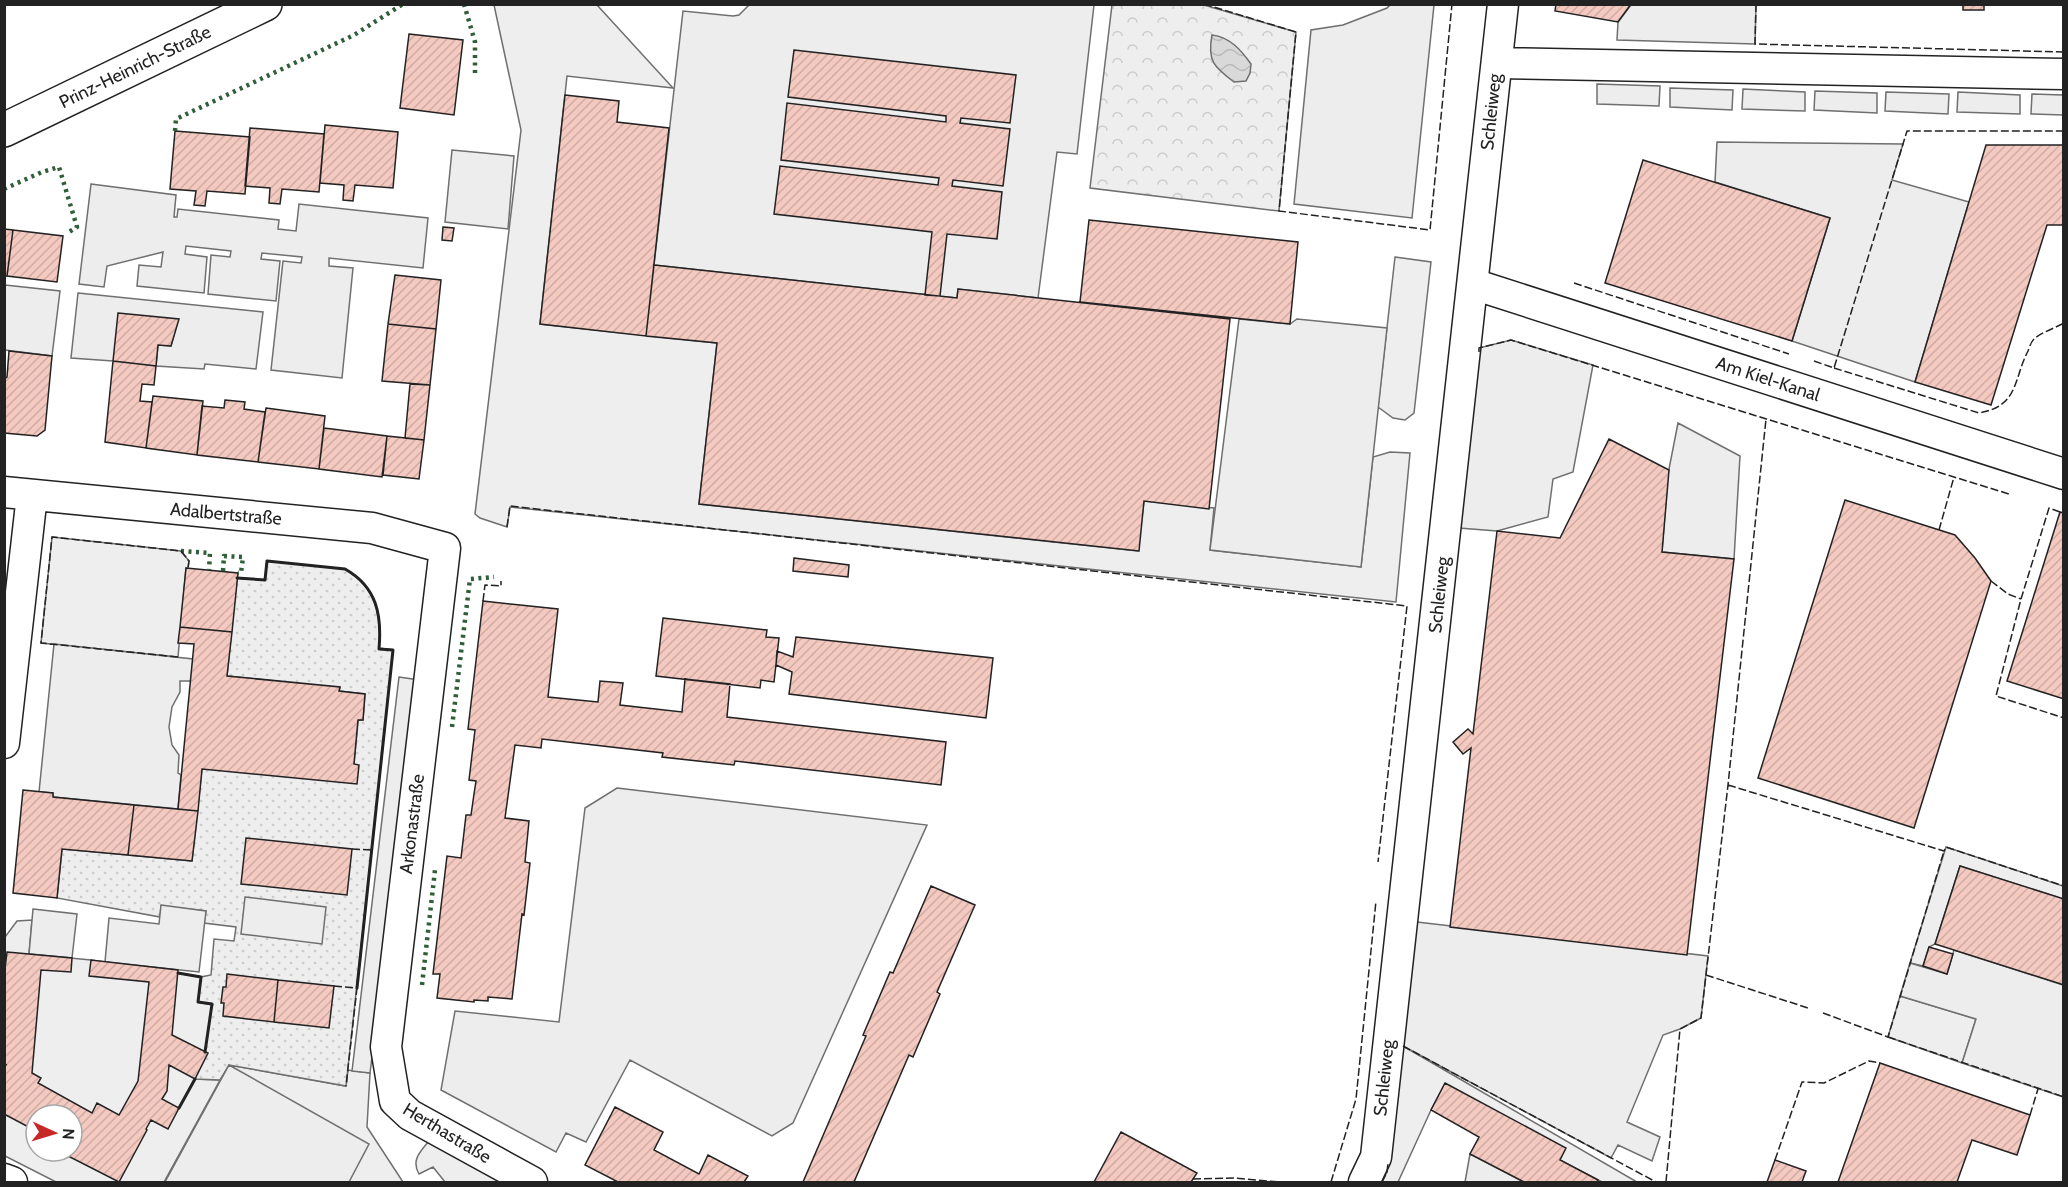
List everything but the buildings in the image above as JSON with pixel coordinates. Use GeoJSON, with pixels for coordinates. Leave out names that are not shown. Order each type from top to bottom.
{"type":"FeatureCollection","features":[{"type":"Feature","properties":{"kind":"main road","name":"Prinz-Heinrich-Straße"},"geometry":{"type":"LineString","coordinates":[[4,130],[265,4]]}},
{"type":"Feature","properties":{"kind":"street","name":"Schleiweg"},"geometry":{"type":"LineString","coordinates":[[1364,1182],[1376,1157],[1503,4]]}},
{"type":"Feature","properties":{"kind":"street"},"geometry":{"type":"LineString","coordinates":[[1497,63],[2064,74]]}},
{"type":"Feature","properties":{"kind":"street","name":"Am Kiel-Kanal"},"geometry":{"type":"LineString","coordinates":[[1473,284],[2064,474]]}},
{"type":"Feature","properties":{"kind":"street"},"geometry":{"type":"LineString","coordinates":[[4,743],[18,494]]}},
{"type":"Feature","properties":{"kind":"street","name":"Adalbertstraße"},"geometry":{"type":"LineString","coordinates":[[18,494],[372,528],[445,548]]}},
{"type":"Feature","properties":{"kind":"street","name":"Arkonastraße"},"geometry":{"type":"LineString","coordinates":[[395,1101],[386,1047],[445,548]]}},
{"type":"Feature","properties":{"kind":"street","name":"Herthastraße"},"geometry":{"type":"LineString","coordinates":[[395,1101],[411,1115],[532,1182]]}},
{"type":"Feature","properties":{"kind":"street"},"geometry":{"type":"LineString","coordinates":[[4,1179],[12,1182]]}},
{"type":"Feature","properties":{"kind":"green space"},"geometry":{"type":"Polygon","coordinates":[[[494,5],[597,5],[673,88],[567,76],[540,324],[717,343],[699,504],[1138,551],[1144,501],[1214,508],[1210,550],[1361,567],[1373,457],[1390,452],[1410,453],[1396,602],[510,507],[507,527],[480,518],[475,514],[521,130],[494,5]]]}},
{"type":"Feature","properties":{"kind":"green space"},"geometry":{"type":"Polygon","coordinates":[[[1112,5],[1204,5],[1296,32],[1279,211],[1090,188],[1112,5]]]}},
{"type":"Feature","properties":{"kind":"green space"},"geometry":{"type":"Polygon","coordinates":[[[1395,257],[1431,262],[1414,413],[1405,420],[1393,418],[1378,407],[1395,257]]]}},
{"type":"Feature","properties":{"kind":"green space"},"geometry":{"type":"Polygon","coordinates":[[[52,537],[181,551],[189,561],[188,568],[186,568],[178,657],[41,643],[52,537]]]}},
{"type":"Feature","properties":{"kind":"green space"},"geometry":{"type":"Polygon","coordinates":[[[267,561],[345,569],[355,576],[364,584],[375,603],[379,624],[379,648],[393,650],[346,1086],[229,1065],[220,1080],[195,1079],[205,1052],[212,1005],[198,1002],[201,977],[211,975],[214,939],[234,941],[236,927],[204,923],[206,911],[161,906],[160,917],[57,898],[62,849],[192,861],[202,769],[354,764],[358,720],[363,720],[365,694],[339,691],[340,688],[227,676],[237,578],[265,580],[267,561]]]}},
{"type":"Feature","properties":{"kind":"green space"},"geometry":{"type":"Polygon","coordinates":[[[1946,847],[2063,886],[2063,899],[1960,866],[1935,944],[1929,947],[1923,966],[1910,963],[1946,847]]]}},
{"type":"Feature","properties":{"kind":"green space"},"geometry":{"type":"Polygon","coordinates":[[[32,920],[29,954],[91,960],[201,977],[198,1002],[212,1004],[205,1052],[195,1079],[220,1080],[164,1182],[56,1182],[5,1156],[5,937],[17,921],[32,920]]]}},
{"type":"Feature","properties":{"kind":"green space"},"geometry":{"type":"Polygon","coordinates":[[[1900,996],[1976,1019],[1962,1063],[1888,1037],[1900,996]]]}},
{"type":"Feature","properties":{"kind":"green space"},"geometry":{"type":"Polygon","coordinates":[[[1403,1046],[1637,1182],[1602,1182],[1560,1160],[1445,1084],[1398,1182],[1382,1182],[1387,1172],[1403,1046]]]}},
{"type":"Feature","properties":{"kind":"green space"},"geometry":{"type":"Polygon","coordinates":[[[229,1065],[346,1086],[348,1070],[370,1073],[367,1127],[403,1182],[348,1182],[229,1065]]]}},
{"type":"Feature","properties":{"kind":"green space"},"geometry":{"type":"Polygon","coordinates":[[[429,1141],[506,1182],[445,1182],[433,1167],[419,1174],[416,1160],[429,1141]]]}},
{"type":"Feature","properties":{"kind":"shaded area"},"geometry":{"type":"Polygon","coordinates":[[[750,4],[1094,5],[1077,154],[1057,152],[1038,298],[958,289],[957,298],[654,265],[683,11],[733,16],[739,15],[750,4]]]}},
{"type":"Feature","properties":{"kind":"shaded area"},"geometry":{"type":"Polygon","coordinates":[[[1390,5],[1434,5],[1412,218],[1294,204],[1311,30],[1343,25],[1390,5]]]}},
{"type":"Feature","properties":{"kind":"shaded area"},"geometry":{"type":"Polygon","coordinates":[[[1631,5],[1756,5],[1755,44],[1617,40],[1618,22],[1631,5]]]}},
{"type":"Feature","properties":{"kind":"shaded area"},"geometry":{"type":"Polygon","coordinates":[[[1597,84],[1660,86],[1659,106],[1597,104],[1597,84]]]}},
{"type":"Feature","properties":{"kind":"shaded area"},"geometry":{"type":"Polygon","coordinates":[[[1670,88],[1733,90],[1732,110],[1670,107],[1670,88]]]}},
{"type":"Feature","properties":{"kind":"shaded area"},"geometry":{"type":"Polygon","coordinates":[[[1743,89],[1805,92],[1805,111],[1742,109],[1743,89]]]}},
{"type":"Feature","properties":{"kind":"shaded area"},"geometry":{"type":"Polygon","coordinates":[[[1815,91],[1877,93],[1877,113],[1814,110],[1815,91]]]}},
{"type":"Feature","properties":{"kind":"shaded area"},"geometry":{"type":"Polygon","coordinates":[[[1886,92],[1949,94],[1948,114],[1885,111],[1886,92]]]}},
{"type":"Feature","properties":{"kind":"shaded area"},"geometry":{"type":"Polygon","coordinates":[[[1958,92],[2020,95],[2020,114],[1957,112],[1958,92]]]}},
{"type":"Feature","properties":{"kind":"shaded area"},"geometry":{"type":"Polygon","coordinates":[[[2032,94],[2063,95],[2063,115],[2031,114],[2032,94]]]}},
{"type":"Feature","properties":{"kind":"shaded area"},"geometry":{"type":"Polygon","coordinates":[[[1717,142],[1903,144],[1892,180],[1969,202],[1915,382],[1792,341],[1830,218],[1715,182],[1717,142]]]}},
{"type":"Feature","properties":{"kind":"shaded area"},"geometry":{"type":"Polygon","coordinates":[[[452,150],[514,156],[508,229],[445,222],[452,150]]]}},
{"type":"Feature","properties":{"kind":"shaded area"},"geometry":{"type":"Polygon","coordinates":[[[91,184],[176,195],[174,217],[177,217],[178,209],[279,220],[278,229],[296,231],[299,204],[428,218],[423,268],[329,258],[329,266],[353,268],[342,378],[271,370],[283,261],[301,263],[302,257],[262,253],[261,259],[280,261],[276,301],[208,294],[211,255],[230,257],[231,251],[186,246],[185,254],[207,257],[204,293],[137,286],[139,265],[161,267],[163,252],[107,266],[104,287],[79,284],[91,184]]]}},
{"type":"Feature","properties":{"kind":"shaded area"},"geometry":{"type":"Polygon","coordinates":[[[5,285],[60,291],[52,356],[5,350],[5,285]]]}},
{"type":"Feature","properties":{"kind":"shaded area"},"geometry":{"type":"Polygon","coordinates":[[[78,293],[263,312],[256,369],[205,364],[204,369],[156,366],[158,345],[171,346],[178,320],[113,361],[71,358],[78,293]]]}},
{"type":"Feature","properties":{"kind":"shaded area"},"geometry":{"type":"Polygon","coordinates":[[[1239,319],[1290,324],[1297,319],[1387,328],[1361,567],[1210,550],[1239,319]]]}},
{"type":"Feature","properties":{"kind":"shaded area"},"geometry":{"type":"Polygon","coordinates":[[[1511,340],[1593,365],[1573,472],[1553,479],[1548,517],[1497,531],[1459,528],[1479,348],[1511,340]]]}},
{"type":"Feature","properties":{"kind":"shaded area"},"geometry":{"type":"Polygon","coordinates":[[[1678,423],[1740,456],[1734,559],[1662,552],[1668,474],[1678,423]]]}},
{"type":"Feature","properties":{"kind":"shaded area"},"geometry":{"type":"Polygon","coordinates":[[[54,644],[193,659],[191,681],[180,681],[180,692],[172,707],[169,727],[172,745],[179,755],[178,773],[181,775],[178,809],[53,797],[53,793],[39,792],[54,644]]]}},
{"type":"Feature","properties":{"kind":"shaded area"},"geometry":{"type":"Polygon","coordinates":[[[399,677],[419,680],[370,1073],[352,1071],[399,677]]]}},
{"type":"Feature","properties":{"kind":"shaded area"},"geometry":{"type":"Polygon","coordinates":[[[617,788],[927,825],[793,1123],[772,1136],[630,1060],[586,1142],[566,1133],[556,1152],[441,1090],[455,1011],[559,1022],[585,808],[617,788]]]}},
{"type":"Feature","properties":{"kind":"shaded area"},"geometry":{"type":"Polygon","coordinates":[[[245,897],[326,907],[322,944],[241,934],[245,897]]]}},
{"type":"Feature","properties":{"kind":"shaded area"},"geometry":{"type":"Polygon","coordinates":[[[161,905],[206,911],[199,972],[105,962],[109,918],[159,924],[161,905]]]}},
{"type":"Feature","properties":{"kind":"shaded area"},"geometry":{"type":"Polygon","coordinates":[[[33,909],[77,914],[72,958],[29,954],[33,909]]]}},
{"type":"Feature","properties":{"kind":"shaded area"},"geometry":{"type":"Polygon","coordinates":[[[1417,922],[1708,956],[1701,1018],[1663,1035],[1627,1122],[1660,1137],[1652,1161],[1618,1145],[1611,1158],[1403,1046],[1417,922]]]}},
{"type":"Feature","properties":{"kind":"shaded area"},"geometry":{"type":"Polygon","coordinates":[[[1954,950],[2063,985],[2063,1097],[1962,1063],[1976,1019],[1900,996],[1910,963],[1947,974],[1954,950]]]}},
{"type":"Feature","properties":{"kind":"shaded area"},"geometry":{"type":"Polygon","coordinates":[[[229,1065],[369,1144],[349,1182],[165,1182],[229,1065]]]}},
{"type":"Feature","properties":{"kind":"shaded area"},"geometry":{"type":"Polygon","coordinates":[[[1470,1154],[1524,1182],[1465,1182],[1470,1154]]]}},
{"type":"Feature","properties":{"kind":"water"},"geometry":{"type":"Polygon","coordinates":[[[1212,35],[1230,41],[1251,64],[1246,81],[1234,82],[1214,63],[1211,57],[1212,35]]]}},
{"type":"Feature","properties":{"kind":"hedge"},"geometry":{"type":"LineString","coordinates":[[175,131],[176,119],[354,35],[403,4]]}},
{"type":"Feature","properties":{"kind":"hedge"},"geometry":{"type":"LineString","coordinates":[[464,4],[475,42],[475,74]]}},
{"type":"Feature","properties":{"kind":"hedge"},"geometry":{"type":"LineString","coordinates":[[4,189],[59,167],[77,227],[69,232]]}},
{"type":"Feature","properties":{"kind":"hedge"},"geometry":{"type":"LineString","coordinates":[[181,551],[210,553],[209,570]]}},
{"type":"Feature","properties":{"kind":"hedge"},"geometry":{"type":"LineString","coordinates":[[223,571],[224,556],[243,557],[241,573],[238,573]]}},
{"type":"Feature","properties":{"kind":"hedge"},"geometry":{"type":"LineString","coordinates":[[452,727],[470,579],[494,577]]}},
{"type":"Feature","properties":{"kind":"hedge"},"geometry":{"type":"LineString","coordinates":[[422,985],[435,870]]}},
{"type":"Feature","properties":{"kind":"fence"},"geometry":{"type":"LineString","coordinates":[[1204,4],[1296,32],[1279,211],[1430,230],[1452,4]]}},
{"type":"Feature","properties":{"kind":"fence"},"geometry":{"type":"LineString","coordinates":[[1756,4],[1755,44],[2064,52]]}},
{"type":"Feature","properties":{"kind":"fence"},"geometry":{"type":"LineString","coordinates":[[1814,361],[1834,368],[1907,131],[2064,131]]}},
{"type":"Feature","properties":{"kind":"fence"},"geometry":{"type":"LineString","coordinates":[[1574,283],[1789,354]]}},
{"type":"Feature","properties":{"kind":"fence"},"geometry":{"type":"LineString","coordinates":[[1834,368],[1979,413],[1992,410],[2008,398],[2033,340],[2064,323]]}},
{"type":"Feature","properties":{"kind":"fence"},"geometry":{"type":"LineString","coordinates":[[1479,352],[1479,348],[1511,340],[2009,494]]}},
{"type":"Feature","properties":{"kind":"fence"},"geometry":{"type":"LineString","coordinates":[[1666,1182],[1680,1029],[1701,1018],[1766,419]]}},
{"type":"Feature","properties":{"kind":"fence"},"geometry":{"type":"LineString","coordinates":[[1939,530],[1954,477]]}},
{"type":"Feature","properties":{"kind":"fence"},"geometry":{"type":"LineString","coordinates":[[507,527],[510,506],[1407,606],[1378,862]]}},
{"type":"Feature","properties":{"kind":"fence"},"geometry":{"type":"LineString","coordinates":[[2060,512],[2049,508],[2021,599],[1996,696],[2064,718]]}},
{"type":"Feature","properties":{"kind":"fence"},"geometry":{"type":"LineString","coordinates":[[178,657],[41,643],[52,537],[181,551],[189,561],[188,568]]}},
{"type":"Feature","properties":{"kind":"fence"},"geometry":{"type":"LineString","coordinates":[[483,601],[485,585],[501,586],[501,581]]}},
{"type":"Feature","properties":{"kind":"fence"},"geometry":{"type":"LineString","coordinates":[[1991,581],[2008,594],[2021,599]]}},
{"type":"Feature","properties":{"kind":"fence"},"geometry":{"type":"LineString","coordinates":[[1728,785],[1944,851],[1946,847],[2064,886]]}},
{"type":"Feature","properties":{"kind":"fence"},"geometry":{"type":"LineString","coordinates":[[352,849],[372,850]]}},
{"type":"Feature","properties":{"kind":"fence"},"geometry":{"type":"LineString","coordinates":[[1823,1013],[1888,1037],[1944,851]]}},
{"type":"Feature","properties":{"kind":"fence"},"geometry":{"type":"LineString","coordinates":[[1331,1182],[1356,1099],[1376,901]]}},
{"type":"Feature","properties":{"kind":"fence"},"geometry":{"type":"LineString","coordinates":[[1706,975],[1808,1008]]}},
{"type":"Feature","properties":{"kind":"fence"},"geometry":{"type":"LineString","coordinates":[[334,986],[357,988],[346,1086]]}},
{"type":"Feature","properties":{"kind":"fence"},"geometry":{"type":"LineString","coordinates":[[1888,1037],[2064,1097]]}},
{"type":"Feature","properties":{"kind":"fence"},"geometry":{"type":"LineString","coordinates":[[1403,1046],[1656,1182]]}},
{"type":"Feature","properties":{"kind":"fence"},"geometry":{"type":"LineString","coordinates":[[1775,1160],[1802,1082],[1824,1083],[1869,1061],[1880,1063]]}},
{"type":"Feature","properties":{"kind":"fence"},"geometry":{"type":"LineString","coordinates":[[2030,1115],[2038,1089]]}},
{"type":"Feature","properties":{"kind":"fence"},"geometry":{"type":"LineString","coordinates":[[1382,1182],[1388,1163]]}},
{"type":"Feature","properties":{"kind":"fence"},"geometry":{"type":"LineString","coordinates":[[1193,1179],[1233,1178],[1280,1182]]}},
{"type":"Feature","properties":{"kind":"wall"},"geometry":{"type":"LineString","coordinates":[[237,578],[265,580],[267,561],[345,569],[356,576],[371,593],[378,613],[379,649],[393,650],[357,988]]}},
{"type":"Feature","properties":{"kind":"wall"},"geometry":{"type":"LineString","coordinates":[[178,973],[201,977],[198,1002],[212,1004],[205,1052]]}},
{"type":"Feature","properties":{"kind":"wall"},"geometry":{"type":"LineString","coordinates":[[179,1108],[195,1079]]}}]}
